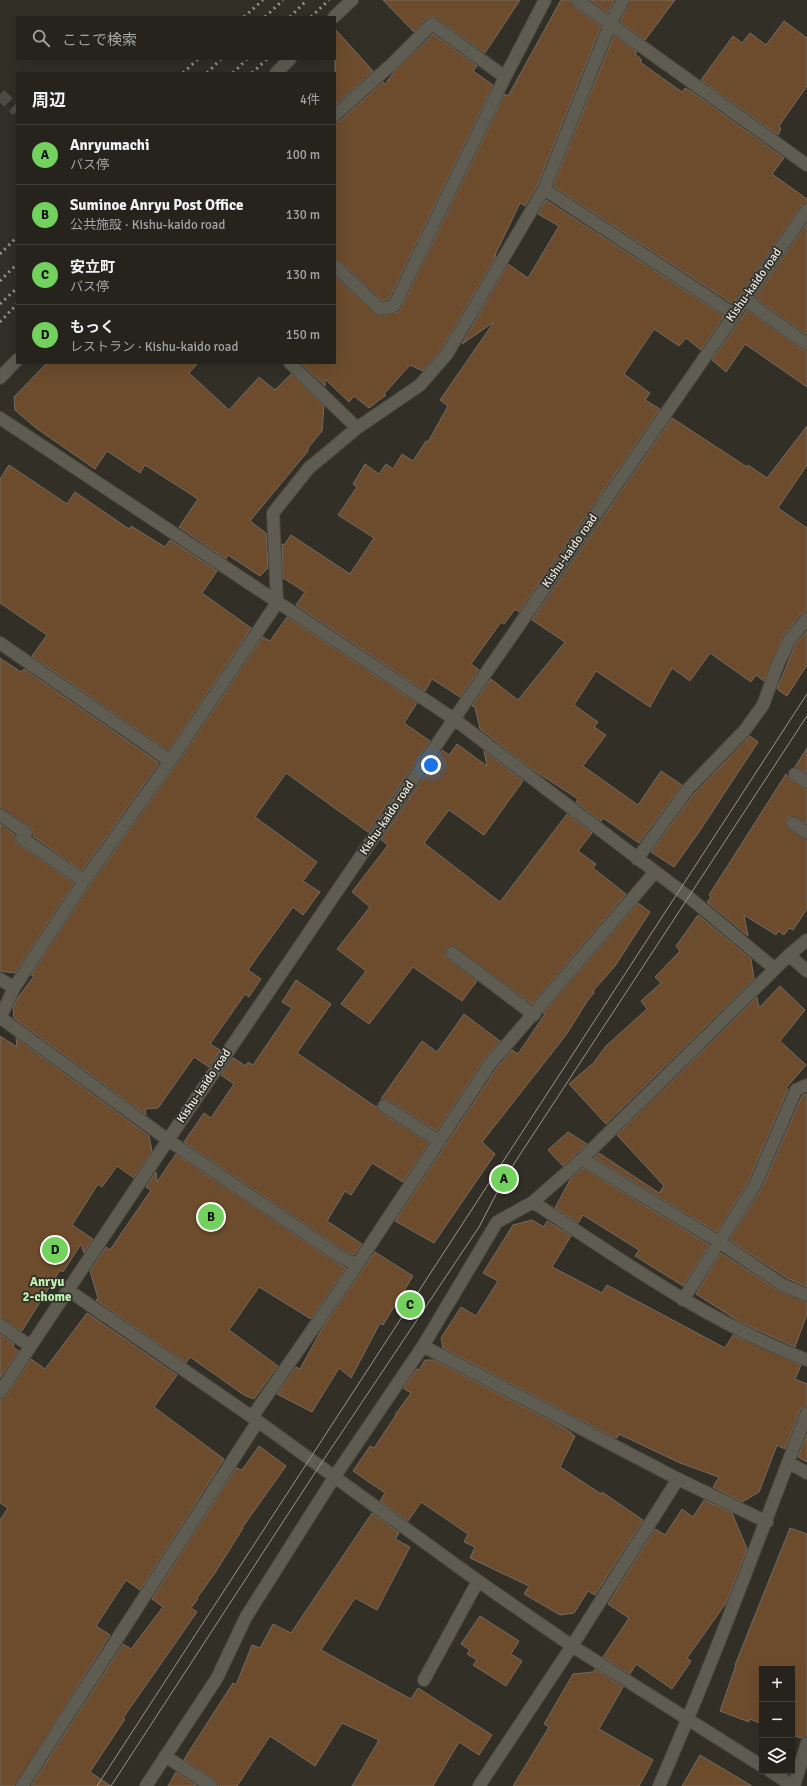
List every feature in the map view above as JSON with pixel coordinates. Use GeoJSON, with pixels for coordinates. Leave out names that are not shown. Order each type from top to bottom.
{"type":"FeatureCollection","features":[{"type":"Feature","properties":{"kind":"street"},"geometry":{"type":"LineString","coordinates":[[335,16],[352,0]]}},
{"type":"Feature","properties":{"kind":"street"},"geometry":{"type":"LineString","coordinates":[[336,267],[380,309],[394,306],[505,77],[545,0]]}},
{"type":"Feature","properties":{"kind":"street"},"geometry":{"type":"LineString","coordinates":[[577,0],[807,165]]}},
{"type":"Feature","properties":{"kind":"street"},"geometry":{"type":"LineString","coordinates":[[356,1265],[339,1256],[168,1140],[1,1018],[14,988],[84,881],[170,761],[277,604],[273,513],[309,468],[357,428],[420,385],[447,354],[544,189],[610,24],[623,0]]}},
{"type":"Feature","properties":{"kind":"street"},"geometry":{"type":"LineString","coordinates":[[336,114],[392,64],[432,24],[505,77]]}},
{"type":"Feature","properties":{"kind":"street"},"geometry":{"type":"LineString","coordinates":[[277,72],[289,60]]}},
{"type":"Feature","properties":{"kind":"street"},"geometry":{"type":"LineString","coordinates":[[544,189],[734,314]]}},
{"type":"Feature","properties":{"kind":"street","name":"Kishu-kaido road"},"geometry":{"type":"LineString","coordinates":[[0,1392],[168,1140],[454,719],[807,210]]}},
{"type":"Feature","properties":{"kind":"street"},"geometry":{"type":"LineString","coordinates":[[744,299],[807,344]]}},
{"type":"Feature","properties":{"kind":"street"},"geometry":{"type":"LineString","coordinates":[[0,378],[16,361]]}},
{"type":"Feature","properties":{"kind":"street"},"geometry":{"type":"LineString","coordinates":[[291,364],[357,428]]}},
{"type":"Feature","properties":{"kind":"street"},"geometry":{"type":"LineString","coordinates":[[0,418],[277,604],[454,719],[655,872],[775,969]]}},
{"type":"Feature","properties":{"kind":"street"},"geometry":{"type":"LineString","coordinates":[[637,859],[688,789],[745,730],[763,705],[778,664],[790,639],[807,619]]}},
{"type":"Feature","properties":{"kind":"street"},"geometry":{"type":"LineString","coordinates":[[0,643],[170,761]]}},
{"type":"Feature","properties":{"kind":"street"},"geometry":{"type":"LineString","coordinates":[[795,774],[807,782]]}},
{"type":"Feature","properties":{"kind":"street"},"geometry":{"type":"LineString","coordinates":[[0,815],[26,833],[22,838],[84,881]]}},
{"type":"Feature","properties":{"kind":"street"},"geometry":{"type":"LineString","coordinates":[[793,823],[807,833]]}},
{"type":"Feature","properties":{"kind":"street"},"geometry":{"type":"LineString","coordinates":[[22,1786],[255,1419],[490,1064],[534,1015],[655,872]]}},
{"type":"Feature","properties":{"kind":"street"},"geometry":{"type":"LineString","coordinates":[[146,1786],[217,1678],[246,1617],[335,1476],[423,1346],[497,1222],[533,1202],[582,1159],[789,955],[807,940]]}},
{"type":"Feature","properties":{"kind":"street"},"geometry":{"type":"LineString","coordinates":[[452,953],[534,1015]]}},
{"type":"Feature","properties":{"kind":"street"},"geometry":{"type":"LineString","coordinates":[[789,955],[807,971]]}},
{"type":"Feature","properties":{"kind":"street"},"geometry":{"type":"LineString","coordinates":[[0,979],[14,988]]}},
{"type":"Feature","properties":{"kind":"street"},"geometry":{"type":"LineString","coordinates":[[683,1300],[755,1185],[796,1090],[806,1086]]}},
{"type":"Feature","properties":{"kind":"street"},"geometry":{"type":"LineString","coordinates":[[384,1106],[439,1141]]}},
{"type":"Feature","properties":{"kind":"street"},"geometry":{"type":"LineString","coordinates":[[582,1159],[719,1242],[783,1285],[807,1295]]}},
{"type":"Feature","properties":{"kind":"street"},"geometry":{"type":"LineString","coordinates":[[533,1202],[683,1300],[770,1346],[807,1360]]}},
{"type":"Feature","properties":{"kind":"street"},"geometry":{"type":"LineString","coordinates":[[68,1290],[255,1419],[478,1581],[572,1646],[759,1764]]}},
{"type":"Feature","properties":{"kind":"street"},"geometry":{"type":"LineString","coordinates":[[0,1326],[30,1346]]}},
{"type":"Feature","properties":{"kind":"street"},"geometry":{"type":"LineString","coordinates":[[423,1346],[678,1479],[766,1522]]}},
{"type":"Feature","properties":{"kind":"street"},"geometry":{"type":"LineString","coordinates":[[659,1786],[688,1719],[766,1522],[807,1413]]}},
{"type":"Feature","properties":{"kind":"street"},"geometry":{"type":"LineString","coordinates":[[788,1462],[807,1473]]}},
{"type":"Feature","properties":{"kind":"street"},"geometry":{"type":"LineString","coordinates":[[479,1786],[572,1646],[678,1479]]}},
{"type":"Feature","properties":{"kind":"street"},"geometry":{"type":"LineString","coordinates":[[424,1680],[478,1581]]}},
{"type":"Feature","properties":{"kind":"street"},"geometry":{"type":"LineString","coordinates":[[775,1774],[794,1786],[807,1743]]}},
{"type":"Feature","properties":{"kind":"street"},"geometry":{"type":"LineString","coordinates":[[166,1756],[211,1786]]}},
{"type":"Feature","properties":{"kind":"building"},"geometry":{"type":"Polygon","coordinates":[[[383,0],[520,0],[485,53],[434,17],[427,18],[414,32],[383,0]]]}},
{"type":"Feature","properties":{"kind":"building"},"geometry":{"type":"Polygon","coordinates":[[[561,0],[570,0],[573,6],[601,26],[537,186],[525,206],[520,203],[495,255],[496,256],[441,350],[423,371],[410,365],[384,394],[386,395],[369,408],[354,396],[349,402],[325,379],[325,386],[302,364],[336,364],[336,277],[378,316],[399,312],[505,94],[508,96],[561,0]]]}},
{"type":"Feature","properties":{"kind":"building"},"geometry":{"type":"Polygon","coordinates":[[[590,0],[614,0],[608,13],[590,0]]]}},
{"type":"Feature","properties":{"kind":"building"},"geometry":{"type":"Polygon","coordinates":[[[630,0],[675,0],[645,40],[620,22],[630,0]]]}},
{"type":"Feature","properties":{"kind":"building"},"geometry":{"type":"Polygon","coordinates":[[[784,21],[807,38],[807,86],[779,126],[781,129],[778,135],[701,80],[733,36],[742,43],[750,33],[766,45],[784,21]]]}},
{"type":"Feature","properties":{"kind":"building"},"geometry":{"type":"Polygon","coordinates":[[[336,30],[373,71],[336,104],[336,30]]]}},
{"type":"Feature","properties":{"kind":"building"},"geometry":{"type":"Polygon","coordinates":[[[433,34],[477,66],[473,71],[493,85],[389,299],[382,301],[340,261],[336,259],[336,122],[340,121],[383,82],[385,84],[395,71],[433,34]]]}},
{"type":"Feature","properties":{"kind":"building"},"geometry":{"type":"Polygon","coordinates":[[[614,35],[637,52],[635,54],[642,60],[640,62],[682,92],[685,88],[692,92],[784,158],[772,174],[807,199],[807,203],[801,206],[733,304],[553,186],[614,35]]]}},
{"type":"Feature","properties":{"kind":"building"},"geometry":{"type":"Polygon","coordinates":[[[546,200],[724,316],[701,350],[686,338],[679,346],[654,329],[624,374],[650,393],[645,400],[660,409],[519,612],[515,609],[504,624],[501,622],[471,664],[479,670],[460,697],[432,679],[425,691],[296,605],[305,592],[283,578],[282,544],[284,545],[291,535],[350,574],[374,538],[338,515],[357,487],[353,484],[365,464],[379,474],[386,464],[393,469],[402,454],[413,461],[426,441],[428,442],[448,406],[440,400],[494,322],[462,344],[508,264],[528,278],[559,226],[538,214],[546,200]]]}},
{"type":"Feature","properties":{"kind":"building"},"geometry":{"type":"Polygon","coordinates":[[[807,223],[807,335],[755,298],[807,223]]]}},
{"type":"Feature","properties":{"kind":"building"},"geometry":{"type":"Polygon","coordinates":[[[747,310],[803,350],[807,351],[807,387],[745,344],[726,372],[712,360],[747,310]]]}},
{"type":"Feature","properties":{"kind":"building"},"geometry":{"type":"Polygon","coordinates":[[[46,364],[197,364],[189,373],[229,410],[259,377],[275,390],[291,374],[324,406],[322,431],[308,448],[308,451],[250,521],[266,533],[268,568],[260,576],[228,555],[226,559],[179,527],[198,499],[145,465],[140,473],[107,451],[95,469],[36,428],[15,410],[14,397],[46,364]]]}},
{"type":"Feature","properties":{"kind":"building"},"geometry":{"type":"Polygon","coordinates":[[[672,418],[747,467],[748,465],[767,478],[807,426],[807,465],[778,508],[807,528],[807,612],[801,614],[783,636],[764,681],[756,675],[751,682],[710,653],[690,681],[672,668],[650,707],[596,671],[574,705],[598,722],[594,727],[606,735],[583,766],[638,805],[661,771],[682,785],[639,843],[603,818],[601,821],[576,802],[578,799],[532,769],[480,729],[475,707],[472,706],[491,679],[518,700],[565,642],[532,620],[672,418]]]}},
{"type":"Feature","properties":{"kind":"building"},"geometry":{"type":"Polygon","coordinates":[[[9,465],[67,504],[75,492],[129,529],[131,526],[165,547],[170,540],[217,571],[202,593],[251,628],[168,751],[32,656],[47,635],[0,603],[0,479],[9,465]]]}},
{"type":"Feature","properties":{"kind":"building"},"geometry":{"type":"Polygon","coordinates":[[[287,617],[417,703],[404,723],[430,741],[368,832],[286,773],[255,817],[317,862],[303,881],[320,892],[303,915],[293,907],[248,970],[261,979],[249,997],[245,994],[210,1044],[220,1050],[209,1067],[194,1057],[158,1108],[145,1109],[146,1115],[14,1018],[13,1008],[17,999],[34,976],[31,975],[90,885],[176,765],[263,637],[270,641],[287,617]]]}},
{"type":"Feature","properties":{"kind":"building"},"geometry":{"type":"Polygon","coordinates":[[[807,631],[807,665],[787,696],[777,689],[796,643],[807,631]]]}},
{"type":"Feature","properties":{"kind":"building"},"geometry":{"type":"Polygon","coordinates":[[[0,658],[21,672],[24,669],[159,763],[82,871],[33,836],[33,830],[30,827],[0,808],[0,658]]]}},
{"type":"Feature","properties":{"kind":"building"},"geometry":{"type":"Polygon","coordinates":[[[750,736],[758,742],[699,832],[674,867],[651,852],[694,794],[750,736]]]}},
{"type":"Feature","properties":{"kind":"building"},"geometry":{"type":"Polygon","coordinates":[[[457,744],[487,766],[484,751],[523,781],[484,835],[449,810],[424,843],[500,902],[567,814],[592,833],[578,851],[596,864],[593,868],[626,894],[532,1004],[453,946],[446,949],[445,956],[477,981],[462,1001],[413,967],[369,1024],[341,1004],[366,971],[337,949],[370,907],[352,892],[388,845],[381,840],[442,750],[449,755],[457,744]]]}},
{"type":"Feature","properties":{"kind":"building"},"geometry":{"type":"Polygon","coordinates":[[[807,748],[807,773],[795,767],[807,748]]]}},
{"type":"Feature","properties":{"kind":"building"},"geometry":{"type":"Polygon","coordinates":[[[786,774],[791,780],[807,789],[807,824],[793,816],[787,818],[786,823],[789,829],[807,840],[807,909],[793,930],[789,928],[784,935],[778,931],[776,935],[744,915],[748,936],[707,902],[711,897],[709,895],[786,774]]]}},
{"type":"Feature","properties":{"kind":"building"},"geometry":{"type":"Polygon","coordinates":[[[0,824],[15,835],[15,841],[18,844],[74,883],[15,973],[0,971],[0,824]]]}},
{"type":"Feature","properties":{"kind":"building"},"geometry":{"type":"Polygon","coordinates":[[[638,903],[650,912],[615,966],[593,991],[594,993],[566,1035],[482,1142],[495,1154],[434,1243],[395,1221],[496,1069],[512,1050],[518,1054],[545,1014],[543,1013],[638,903]]]}},
{"type":"Feature","properties":{"kind":"building"},"geometry":{"type":"Polygon","coordinates":[[[698,915],[751,959],[754,979],[606,1124],[569,1084],[592,1065],[606,1046],[647,1009],[641,1001],[661,983],[655,977],[680,951],[676,946],[698,915]]]}},
{"type":"Feature","properties":{"kind":"building"},"geometry":{"type":"Polygon","coordinates":[[[296,980],[331,1004],[297,1053],[376,1107],[377,1106],[380,1112],[429,1143],[403,1182],[372,1163],[351,1195],[345,1191],[327,1221],[362,1244],[354,1255],[343,1250],[184,1142],[204,1113],[211,1118],[234,1084],[221,1075],[233,1058],[246,1066],[248,1062],[253,1065],[292,1008],[282,1002],[296,980]]]}},
{"type":"Feature","properties":{"kind":"building"},"geometry":{"type":"Polygon","coordinates":[[[780,986],[805,1010],[780,1041],[806,1065],[786,1088],[788,1089],[748,1182],[717,1232],[594,1158],[599,1153],[659,1193],[664,1186],[617,1135],[757,997],[759,1008],[780,986]]]}},
{"type":"Feature","properties":{"kind":"building"},"geometry":{"type":"Polygon","coordinates":[[[464,1014],[500,1041],[484,1060],[437,1131],[388,1100],[381,1099],[422,1041],[437,1052],[464,1014]]]}},
{"type":"Feature","properties":{"kind":"building"},"geometry":{"type":"Polygon","coordinates":[[[0,1036],[17,1047],[16,1038],[149,1136],[152,1151],[134,1178],[117,1166],[102,1187],[98,1184],[72,1225],[93,1239],[84,1253],[81,1244],[63,1272],[60,1270],[22,1331],[0,1318],[0,1036]]]}},
{"type":"Feature","properties":{"kind":"building"},"geometry":{"type":"Polygon","coordinates":[[[805,1094],[807,1095],[807,1287],[787,1278],[729,1240],[762,1188],[802,1096],[805,1094]]]}},
{"type":"Feature","properties":{"kind":"building"},"geometry":{"type":"Polygon","coordinates":[[[568,1132],[587,1144],[563,1166],[548,1150],[568,1132]]]}},
{"type":"Feature","properties":{"kind":"building"},"geometry":{"type":"Polygon","coordinates":[[[176,1154],[346,1268],[311,1319],[259,1287],[229,1330],[278,1366],[254,1399],[244,1395],[190,1357],[186,1363],[96,1300],[98,1298],[90,1271],[106,1247],[110,1250],[151,1190],[146,1187],[156,1172],[157,1182],[176,1154]]]}},
{"type":"Feature","properties":{"kind":"building"},"geometry":{"type":"Polygon","coordinates":[[[583,1168],[709,1245],[683,1286],[635,1256],[639,1250],[583,1215],[578,1223],[555,1208],[571,1178],[583,1168]]]}},
{"type":"Feature","properties":{"kind":"building"},"geometry":{"type":"Polygon","coordinates":[[[532,1220],[544,1227],[547,1221],[571,1236],[552,1267],[602,1293],[607,1285],[725,1348],[733,1335],[801,1365],[795,1379],[807,1384],[807,1406],[800,1410],[785,1449],[777,1445],[759,1492],[742,1502],[713,1487],[719,1477],[680,1463],[619,1434],[617,1438],[613,1437],[443,1348],[441,1338],[461,1307],[476,1316],[498,1281],[483,1273],[513,1225],[532,1220]]]}},
{"type":"Feature","properties":{"kind":"building"},"geometry":{"type":"Polygon","coordinates":[[[375,1252],[413,1276],[383,1325],[380,1323],[351,1378],[339,1368],[312,1412],[277,1394],[296,1367],[300,1369],[323,1327],[375,1252]]]}},
{"type":"Feature","properties":{"kind":"building"},"geometry":{"type":"Polygon","coordinates":[[[721,1253],[779,1291],[807,1302],[807,1314],[795,1347],[740,1322],[696,1294],[721,1253]]]}},
{"type":"Feature","properties":{"kind":"building"},"geometry":{"type":"Polygon","coordinates":[[[87,1313],[177,1375],[154,1407],[224,1459],[140,1590],[126,1580],[96,1626],[110,1635],[15,1786],[0,1786],[0,1520],[8,1508],[0,1503],[0,1399],[6,1396],[31,1359],[45,1369],[87,1313]]]}},
{"type":"Feature","properties":{"kind":"building"},"geometry":{"type":"Polygon","coordinates":[[[0,1334],[14,1344],[13,1347],[19,1351],[0,1378],[0,1334]]]}},
{"type":"Feature","properties":{"kind":"building"},"geometry":{"type":"Polygon","coordinates":[[[425,1360],[434,1360],[564,1428],[575,1436],[560,1467],[601,1494],[602,1492],[643,1520],[595,1595],[588,1591],[574,1613],[560,1615],[524,1594],[529,1586],[470,1558],[475,1547],[464,1542],[468,1534],[421,1502],[408,1521],[380,1501],[385,1493],[353,1471],[370,1446],[374,1448],[411,1393],[403,1388],[417,1369],[419,1370],[425,1360]]]}},
{"type":"Feature","properties":{"kind":"building"},"geometry":{"type":"Polygon","coordinates":[[[807,1434],[807,1462],[798,1457],[807,1434]]]}},
{"type":"Feature","properties":{"kind":"building"},"geometry":{"type":"Polygon","coordinates":[[[259,1446],[286,1466],[242,1528],[215,1573],[197,1598],[198,1599],[191,1608],[197,1612],[123,1718],[125,1719],[90,1772],[111,1786],[31,1786],[123,1644],[131,1649],[163,1607],[152,1599],[236,1468],[242,1470],[259,1446]]]}},
{"type":"Feature","properties":{"kind":"building"},"geometry":{"type":"Polygon","coordinates":[[[704,1500],[732,1513],[747,1549],[726,1603],[687,1658],[691,1661],[672,1689],[636,1664],[630,1674],[603,1657],[629,1618],[608,1604],[655,1529],[665,1535],[682,1509],[693,1517],[704,1500]]]}},
{"type":"Feature","properties":{"kind":"building"},"geometry":{"type":"Polygon","coordinates":[[[372,1513],[399,1533],[395,1539],[410,1547],[377,1610],[355,1598],[321,1650],[411,1699],[418,1688],[492,1735],[479,1755],[459,1742],[433,1786],[352,1786],[379,1740],[342,1723],[315,1766],[270,1736],[237,1786],[218,1786],[215,1780],[184,1760],[233,1683],[236,1685],[252,1645],[260,1648],[273,1624],[291,1633],[372,1513]]]}},
{"type":"Feature","properties":{"kind":"building"},"geometry":{"type":"Polygon","coordinates":[[[790,1528],[807,1534],[807,1736],[801,1738],[795,1736],[795,1666],[759,1666],[759,1723],[750,1719],[749,1722],[720,1711],[735,1665],[790,1528]]]}},
{"type":"Feature","properties":{"kind":"building"},"geometry":{"type":"Polygon","coordinates":[[[480,1616],[519,1641],[511,1654],[522,1661],[506,1686],[473,1665],[477,1660],[467,1654],[470,1650],[461,1644],[480,1616]]]}},
{"type":"Feature","properties":{"kind":"building"},"geometry":{"type":"Polygon","coordinates":[[[595,1669],[623,1687],[599,1729],[653,1760],[639,1786],[513,1786],[549,1727],[544,1724],[573,1674],[593,1672],[595,1669]]]}},
{"type":"Feature","properties":{"kind":"building"},"geometry":{"type":"Polygon","coordinates":[[[700,1755],[752,1786],[682,1786],[700,1755]]]}},
{"type":"Feature","properties":{"kind":"building"},"geometry":{"type":"Polygon","coordinates":[[[176,1772],[197,1786],[168,1786],[176,1772]]]}},
{"type":"Feature","properties":{"kind":"tunnel"},"geometry":{"type":"LineString","coordinates":[[0,94],[16,110]]}},
{"type":"Feature","properties":{"kind":"tram line"},"geometry":{"type":"LineString","coordinates":[[97,1786],[807,694]]}},
{"type":"Feature","properties":{"kind":"tram line"},"geometry":{"type":"LineString","coordinates":[[111,1786],[320,1465],[479,1227],[504,1179],[807,716]]}},
{"type":"Feature","properties":{"kind":"railway"},"geometry":{"type":"LineString","coordinates":[[245,16],[263,0]]}},
{"type":"Feature","properties":{"kind":"railway"},"geometry":{"type":"LineString","coordinates":[[266,16],[283,0]]}},
{"type":"Feature","properties":{"kind":"railway"},"geometry":{"type":"LineString","coordinates":[[291,16],[307,0]]}},
{"type":"Feature","properties":{"kind":"railway"},"geometry":{"type":"LineString","coordinates":[[312,16],[329,0]]}},
{"type":"Feature","properties":{"kind":"railway"},"geometry":{"type":"LineString","coordinates":[[184,72],[197,60]]}},
{"type":"Feature","properties":{"kind":"railway"},"geometry":{"type":"LineString","coordinates":[[208,72],[220,60]]}},
{"type":"Feature","properties":{"kind":"railway"},"geometry":{"type":"LineString","coordinates":[[234,72],[246,60]]}},
{"type":"Feature","properties":{"kind":"railway"},"geometry":{"type":"LineString","coordinates":[[253,72],[266,60]]}},
{"type":"Feature","properties":{"kind":"railway"},"geometry":{"type":"LineString","coordinates":[[0,254],[16,238]]}},
{"type":"Feature","properties":{"kind":"railway"},"geometry":{"type":"LineString","coordinates":[[0,281],[16,265]]}},
{"type":"Feature","properties":{"kind":"railway"},"geometry":{"type":"LineString","coordinates":[[0,304],[16,289]]}},
{"type":"Feature","properties":{"kind":"railway"},"geometry":{"type":"LineString","coordinates":[[0,322],[16,305]]}},
{"type":"Feature","properties":{"kind":"place","name":"Anryumachi"},"geometry":{"type":"Point","coordinates":[504,1179]}},
{"type":"Feature","properties":{"kind":"place","name":"Suminoe Anryu Post Office"},"geometry":{"type":"Point","coordinates":[211,1217]}},
{"type":"Feature","properties":{"kind":"place","name":"もっく"},"geometry":{"type":"Point","coordinates":[55,1250]}},
{"type":"Feature","properties":{"kind":"place","name":"安立町"},"geometry":{"type":"Point","coordinates":[410,1305]}},
{"type":"Feature","properties":{"kind":"district","name":"Anryu 2-chome"},"geometry":{"type":"Point","coordinates":[47,1290]}}]}
